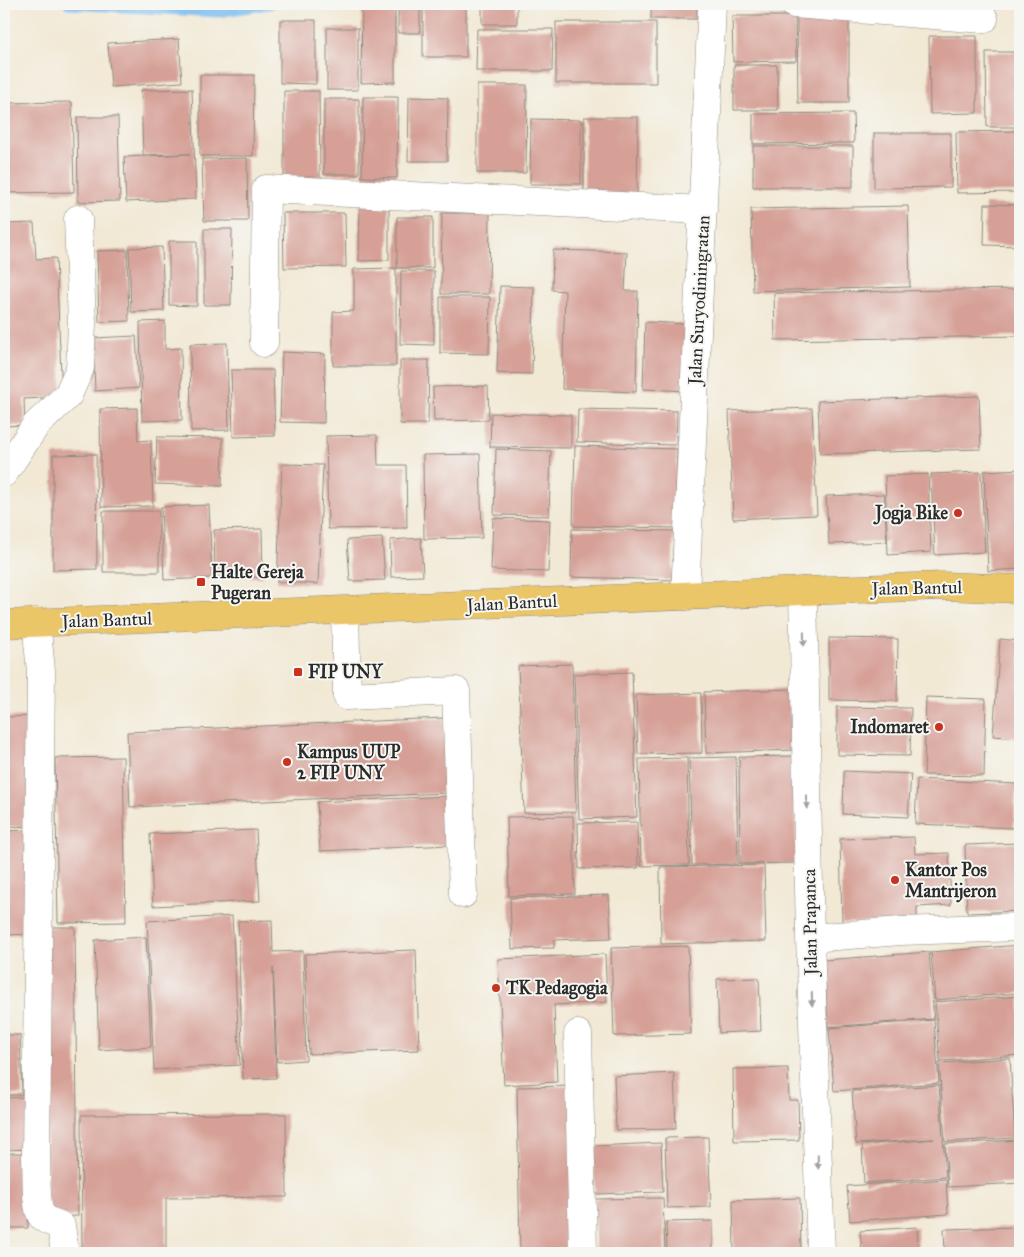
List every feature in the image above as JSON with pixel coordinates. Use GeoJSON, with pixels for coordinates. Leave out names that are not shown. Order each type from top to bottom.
{"type":"FeatureCollection","features":[{"type":"Feature","properties":{"kind":"main road","name":"Jalan Bantul"},"geometry":{"type":"LineString","coordinates":[[4,624],[345,611],[803,590],[943,586],[1020,589]]}},
{"type":"Feature","properties":{"kind":"street","name":"Jalan Suryodiningratan"},"geometry":{"type":"LineString","coordinates":[[685,596],[712,4]]}},
{"type":"Feature","properties":{"kind":"street"},"geometry":{"type":"LineString","coordinates":[[794,4],[984,19]]}},
{"type":"Feature","properties":{"kind":"street"},"geometry":{"type":"LineString","coordinates":[[264,342],[266,189],[703,210]]}},
{"type":"Feature","properties":{"kind":"street"},"geometry":{"type":"LineString","coordinates":[[4,473],[36,425],[68,395],[80,368],[82,324],[78,219]]}},
{"type":"Feature","properties":{"kind":"street","name":"Jalan Prapanca"},"geometry":{"type":"LineString","coordinates":[[803,590],[810,938],[821,1253]]}},
{"type":"Feature","properties":{"kind":"street"},"geometry":{"type":"LineString","coordinates":[[345,611],[347,696],[456,691],[463,894]]}},
{"type":"Feature","properties":{"kind":"street"},"geometry":{"type":"LineString","coordinates":[[36,622],[41,671],[38,1196],[41,1215],[61,1226],[65,1253]]}},
{"type":"Feature","properties":{"kind":"street"},"geometry":{"type":"LineString","coordinates":[[810,938],[901,931],[1020,927]]}},
{"type":"Feature","properties":{"kind":"street"},"geometry":{"type":"LineString","coordinates":[[578,1034],[583,1253]]}},
{"type":"Feature","properties":{"kind":"building"},"geometry":{"type":"Polygon","coordinates":[[[362,4],[395,4],[395,82],[361,83],[362,4]]]}},
{"type":"Feature","properties":{"kind":"building"},"geometry":{"type":"Polygon","coordinates":[[[398,4],[420,4],[420,33],[398,33],[398,4]]]}},
{"type":"Feature","properties":{"kind":"building"},"geometry":{"type":"Polygon","coordinates":[[[423,4],[466,4],[466,57],[423,57],[423,4]]]}},
{"type":"Feature","properties":{"kind":"building"},"geometry":{"type":"Polygon","coordinates":[[[482,4],[517,4],[517,24],[482,24],[482,4]]]}},
{"type":"Feature","properties":{"kind":"building"},"geometry":{"type":"Polygon","coordinates":[[[651,4],[697,4],[697,19],[651,19],[651,4]]]}},
{"type":"Feature","properties":{"kind":"building"},"geometry":{"type":"Polygon","coordinates":[[[732,16],[795,16],[796,61],[733,62],[732,16]]]}},
{"type":"Feature","properties":{"kind":"building"},"geometry":{"type":"Polygon","coordinates":[[[797,17],[849,17],[849,103],[798,103],[797,17]]]}},
{"type":"Feature","properties":{"kind":"building"},"geometry":{"type":"Polygon","coordinates":[[[280,20],[316,20],[316,84],[280,83],[280,20]]]}},
{"type":"Feature","properties":{"kind":"building"},"geometry":{"type":"Polygon","coordinates":[[[556,22],[656,22],[656,83],[556,83],[556,22]]]}},
{"type":"Feature","properties":{"kind":"building"},"geometry":{"type":"Polygon","coordinates":[[[327,28],[358,28],[358,90],[327,90],[327,28]]]}},
{"type":"Feature","properties":{"kind":"building"},"geometry":{"type":"Polygon","coordinates":[[[477,29],[553,29],[552,71],[476,71],[477,29]]]}},
{"type":"Feature","properties":{"kind":"building"},"geometry":{"type":"Polygon","coordinates":[[[929,36],[977,36],[977,113],[930,114],[929,36]]]}},
{"type":"Feature","properties":{"kind":"building"},"geometry":{"type":"Polygon","coordinates":[[[179,39],[182,82],[111,87],[108,43],[179,39]]]}},
{"type":"Feature","properties":{"kind":"building"},"geometry":{"type":"Polygon","coordinates":[[[986,52],[1020,52],[1020,127],[987,127],[986,52]]]}},
{"type":"Feature","properties":{"kind":"building"},"geometry":{"type":"Polygon","coordinates":[[[734,65],[777,65],[778,110],[734,110],[734,65]]]}},
{"type":"Feature","properties":{"kind":"building"},"geometry":{"type":"Polygon","coordinates":[[[200,75],[254,75],[253,156],[200,156],[200,75]]]}},
{"type":"Feature","properties":{"kind":"building"},"geometry":{"type":"Polygon","coordinates":[[[477,85],[527,85],[526,173],[477,173],[477,85]]]}},
{"type":"Feature","properties":{"kind":"building"},"geometry":{"type":"Polygon","coordinates":[[[192,89],[196,199],[126,202],[124,157],[190,154],[143,155],[141,90],[192,89]]]}},
{"type":"Feature","properties":{"kind":"building"},"geometry":{"type":"Polygon","coordinates":[[[284,91],[319,91],[320,180],[284,180],[284,91]]]}},
{"type":"Feature","properties":{"kind":"building"},"geometry":{"type":"Polygon","coordinates":[[[363,97],[398,97],[397,178],[362,177],[363,97]]]}},
{"type":"Feature","properties":{"kind":"building"},"geometry":{"type":"Polygon","coordinates":[[[409,97],[448,98],[447,161],[408,161],[409,97]]]}},
{"type":"Feature","properties":{"kind":"building"},"geometry":{"type":"Polygon","coordinates":[[[324,99],[359,99],[359,174],[324,174],[324,99]]]}},
{"type":"Feature","properties":{"kind":"building"},"geometry":{"type":"Polygon","coordinates":[[[72,102],[74,192],[4,193],[4,103],[72,102]]]}},
{"type":"Feature","properties":{"kind":"building"},"geometry":{"type":"Polygon","coordinates":[[[853,113],[854,143],[753,144],[753,114],[853,113]]]}},
{"type":"Feature","properties":{"kind":"building"},"geometry":{"type":"Polygon","coordinates":[[[77,117],[118,117],[120,201],[78,202],[77,117]]]}},
{"type":"Feature","properties":{"kind":"building"},"geometry":{"type":"Polygon","coordinates":[[[584,117],[638,117],[637,195],[584,195],[584,117]]]}},
{"type":"Feature","properties":{"kind":"building"},"geometry":{"type":"Polygon","coordinates":[[[531,119],[581,120],[581,184],[530,184],[531,119]]]}},
{"type":"Feature","properties":{"kind":"building"},"geometry":{"type":"Polygon","coordinates":[[[1020,131],[1020,192],[957,193],[956,132],[1020,131]]]}},
{"type":"Feature","properties":{"kind":"building"},"geometry":{"type":"Polygon","coordinates":[[[874,133],[951,133],[951,187],[874,188],[874,133]]]}},
{"type":"Feature","properties":{"kind":"building"},"geometry":{"type":"Polygon","coordinates":[[[753,146],[853,146],[853,187],[753,187],[753,146]]]}},
{"type":"Feature","properties":{"kind":"building"},"geometry":{"type":"Polygon","coordinates":[[[247,158],[248,221],[204,221],[202,159],[247,158]]]}},
{"type":"Feature","properties":{"kind":"building"},"geometry":{"type":"Polygon","coordinates":[[[360,203],[389,204],[389,260],[359,261],[360,203]]]}},
{"type":"Feature","properties":{"kind":"building"},"geometry":{"type":"Polygon","coordinates":[[[985,204],[1020,205],[1020,246],[984,245],[985,204]]]}},
{"type":"Feature","properties":{"kind":"building"},"geometry":{"type":"Polygon","coordinates":[[[908,206],[910,287],[753,291],[751,209],[908,206]]]}},
{"type":"Feature","properties":{"kind":"building"},"geometry":{"type":"Polygon","coordinates":[[[283,213],[345,213],[346,267],[284,268],[283,213]]]}},
{"type":"Feature","properties":{"kind":"building"},"geometry":{"type":"Polygon","coordinates":[[[442,213],[490,213],[489,294],[441,294],[442,213]]]}},
{"type":"Feature","properties":{"kind":"building"},"geometry":{"type":"Polygon","coordinates":[[[397,217],[433,217],[433,268],[397,268],[397,217]]]}},
{"type":"Feature","properties":{"kind":"building"},"geometry":{"type":"Polygon","coordinates":[[[34,223],[36,259],[56,258],[62,397],[24,399],[25,425],[4,426],[4,224],[34,223]]]}},
{"type":"Feature","properties":{"kind":"building"},"geometry":{"type":"Polygon","coordinates":[[[204,229],[232,229],[231,305],[204,305],[204,229]]]}},
{"type":"Feature","properties":{"kind":"building"},"geometry":{"type":"Polygon","coordinates":[[[169,241],[197,241],[197,306],[169,305],[169,241]]]}},
{"type":"Feature","properties":{"kind":"building"},"geometry":{"type":"Polygon","coordinates":[[[162,247],[164,311],[131,312],[129,248],[162,247]]]}},
{"type":"Feature","properties":{"kind":"building"},"geometry":{"type":"Polygon","coordinates":[[[127,250],[129,321],[99,322],[97,251],[127,250]]]}},
{"type":"Feature","properties":{"kind":"building"},"geometry":{"type":"Polygon","coordinates":[[[553,250],[627,252],[625,291],[638,291],[636,392],[562,389],[565,291],[552,290],[553,250]]]}},
{"type":"Feature","properties":{"kind":"building"},"geometry":{"type":"Polygon","coordinates":[[[396,268],[396,366],[333,366],[333,312],[354,311],[354,269],[396,268]]]}},
{"type":"Feature","properties":{"kind":"building"},"geometry":{"type":"Polygon","coordinates":[[[401,271],[434,271],[434,345],[400,344],[401,271]]]}},
{"type":"Feature","properties":{"kind":"building"},"geometry":{"type":"Polygon","coordinates":[[[500,286],[534,287],[532,374],[497,373],[500,286]]]}},
{"type":"Feature","properties":{"kind":"building"},"geometry":{"type":"Polygon","coordinates":[[[1020,289],[1020,336],[775,340],[774,293],[1020,289]]]}},
{"type":"Feature","properties":{"kind":"building"},"geometry":{"type":"Polygon","coordinates":[[[440,297],[490,297],[489,354],[440,353],[440,297]]]}},
{"type":"Feature","properties":{"kind":"building"},"geometry":{"type":"Polygon","coordinates":[[[165,321],[165,349],[181,348],[182,420],[142,421],[140,322],[165,321]]]}},
{"type":"Feature","properties":{"kind":"building"},"geometry":{"type":"Polygon","coordinates":[[[645,322],[690,324],[688,391],[643,389],[645,322]]]}},
{"type":"Feature","properties":{"kind":"building"},"geometry":{"type":"Polygon","coordinates":[[[136,336],[139,388],[95,391],[93,338],[136,336]]]}},
{"type":"Feature","properties":{"kind":"building"},"geometry":{"type":"Polygon","coordinates":[[[227,343],[229,430],[191,431],[190,344],[227,343]]]}},
{"type":"Feature","properties":{"kind":"building"},"geometry":{"type":"Polygon","coordinates":[[[282,352],[325,354],[324,423],[280,422],[282,352]]]}},
{"type":"Feature","properties":{"kind":"building"},"geometry":{"type":"Polygon","coordinates":[[[400,360],[429,360],[428,424],[400,424],[400,360]]]}},
{"type":"Feature","properties":{"kind":"building"},"geometry":{"type":"Polygon","coordinates":[[[231,370],[273,370],[275,436],[233,437],[231,370]]]}},
{"type":"Feature","properties":{"kind":"building"},"geometry":{"type":"Polygon","coordinates":[[[488,386],[489,420],[434,421],[433,387],[488,386]]]}},
{"type":"Feature","properties":{"kind":"building"},"geometry":{"type":"Polygon","coordinates":[[[979,396],[981,449],[820,454],[818,401],[979,396]]]}},
{"type":"Feature","properties":{"kind":"building"},"geometry":{"type":"Polygon","coordinates":[[[137,408],[138,441],[151,440],[153,506],[101,507],[100,409],[137,408]]]}},
{"type":"Feature","properties":{"kind":"building"},"geometry":{"type":"Polygon","coordinates":[[[812,408],[817,515],[733,519],[729,411],[812,408]]]}},
{"type":"Feature","properties":{"kind":"building"},"geometry":{"type":"Polygon","coordinates":[[[578,409],[677,411],[676,445],[577,442],[578,409]]]}},
{"type":"Feature","properties":{"kind":"building"},"geometry":{"type":"Polygon","coordinates":[[[491,413],[571,415],[571,448],[490,447],[491,413]]]}},
{"type":"Feature","properties":{"kind":"building"},"geometry":{"type":"Polygon","coordinates":[[[377,435],[378,465],[406,465],[407,528],[328,529],[326,436],[377,435]]]}},
{"type":"Feature","properties":{"kind":"building"},"geometry":{"type":"Polygon","coordinates":[[[157,437],[223,438],[222,486],[155,484],[157,437]]]}},
{"type":"Feature","properties":{"kind":"building"},"geometry":{"type":"Polygon","coordinates":[[[575,446],[677,449],[675,528],[573,526],[575,446]]]}},
{"type":"Feature","properties":{"kind":"building"},"geometry":{"type":"Polygon","coordinates":[[[496,449],[551,451],[549,516],[494,515],[496,449]]]}},
{"type":"Feature","properties":{"kind":"building"},"geometry":{"type":"Polygon","coordinates":[[[96,454],[97,569],[53,570],[53,455],[96,454]]]}},
{"type":"Feature","properties":{"kind":"building"},"geometry":{"type":"Polygon","coordinates":[[[480,454],[482,538],[424,539],[423,455],[480,454]]]}},
{"type":"Feature","properties":{"kind":"building"},"geometry":{"type":"Polygon","coordinates":[[[282,464],[323,465],[318,584],[277,582],[282,464]]]}},
{"type":"Feature","properties":{"kind":"building"},"geometry":{"type":"Polygon","coordinates":[[[1020,469],[1020,569],[988,571],[984,471],[1020,469]]]}},
{"type":"Feature","properties":{"kind":"building","name":"Jogja Bike"},"geometry":{"type":"Polygon","coordinates":[[[981,472],[985,552],[935,555],[931,474],[981,472]]]}},
{"type":"Feature","properties":{"kind":"building"},"geometry":{"type":"Polygon","coordinates":[[[928,474],[931,552],[888,555],[885,476],[928,474]]]}},
{"type":"Feature","properties":{"kind":"building"},"geometry":{"type":"Polygon","coordinates":[[[884,494],[887,542],[829,544],[826,496],[884,494]]]}},
{"type":"Feature","properties":{"kind":"building"},"geometry":{"type":"Polygon","coordinates":[[[209,505],[212,578],[164,580],[161,507],[209,505]]]}},
{"type":"Feature","properties":{"kind":"building"},"geometry":{"type":"Polygon","coordinates":[[[103,511],[159,511],[159,572],[103,572],[103,511]]]}},
{"type":"Feature","properties":{"kind":"building"},"geometry":{"type":"Polygon","coordinates":[[[493,518],[550,520],[548,572],[491,570],[493,518]]]}},
{"type":"Feature","properties":{"kind":"building"},"geometry":{"type":"Polygon","coordinates":[[[262,529],[263,577],[215,577],[214,530],[262,529]]]}},
{"type":"Feature","properties":{"kind":"building"},"geometry":{"type":"Polygon","coordinates":[[[572,529],[674,531],[672,580],[571,577],[572,529]]]}},
{"type":"Feature","properties":{"kind":"building"},"geometry":{"type":"Polygon","coordinates":[[[382,538],[385,580],[350,581],[347,540],[382,538]]]}},
{"type":"Feature","properties":{"kind":"building"},"geometry":{"type":"Polygon","coordinates":[[[421,538],[423,576],[391,577],[390,540],[421,538]]]}},
{"type":"Feature","properties":{"kind":"building"},"geometry":{"type":"Polygon","coordinates":[[[829,638],[898,639],[897,701],[829,700],[829,638]]]}},
{"type":"Feature","properties":{"kind":"building"},"geometry":{"type":"Polygon","coordinates":[[[1000,639],[1020,641],[1020,738],[993,736],[1000,639]]]}},
{"type":"Feature","properties":{"kind":"building"},"geometry":{"type":"Polygon","coordinates":[[[572,664],[576,812],[524,813],[518,666],[572,664]]]}},
{"type":"Feature","properties":{"kind":"building"},"geometry":{"type":"Polygon","coordinates":[[[632,672],[637,817],[579,819],[574,674],[632,672]]]}},
{"type":"Feature","properties":{"kind":"building"},"geometry":{"type":"Polygon","coordinates":[[[794,689],[796,750],[706,753],[704,692],[794,689]]]}},
{"type":"Feature","properties":{"kind":"building"},"geometry":{"type":"Polygon","coordinates":[[[701,693],[702,753],[638,754],[636,695],[701,693]]]}},
{"type":"Feature","properties":{"kind":"building"},"geometry":{"type":"Polygon","coordinates":[[[926,697],[986,699],[984,776],[924,775],[926,697]]]}},
{"type":"Feature","properties":{"kind":"building"},"geometry":{"type":"Polygon","coordinates":[[[837,707],[911,708],[910,756],[837,755],[837,707]]]}},
{"type":"Feature","properties":{"kind":"building"},"geometry":{"type":"Polygon","coordinates":[[[34,716],[37,826],[4,827],[4,717],[34,716]]]}},
{"type":"Feature","properties":{"kind":"building","name":"Kampus UUP 2 FIP UNY"},"geometry":{"type":"Polygon","coordinates":[[[444,718],[447,793],[130,807],[127,732],[444,718]]]}},
{"type":"Feature","properties":{"kind":"building"},"geometry":{"type":"Polygon","coordinates":[[[795,756],[796,863],[740,864],[739,757],[795,756]]]}},
{"type":"Feature","properties":{"kind":"building"},"geometry":{"type":"Polygon","coordinates":[[[123,757],[126,922],[58,923],[55,758],[123,757]]]}},
{"type":"Feature","properties":{"kind":"building"},"geometry":{"type":"Polygon","coordinates":[[[736,757],[738,864],[692,865],[689,758],[736,757]]]}},
{"type":"Feature","properties":{"kind":"building"},"geometry":{"type":"Polygon","coordinates":[[[687,758],[689,865],[641,866],[639,759],[687,758]]]}},
{"type":"Feature","properties":{"kind":"building"},"geometry":{"type":"Polygon","coordinates":[[[844,771],[911,774],[908,817],[843,814],[844,771]]]}},
{"type":"Feature","properties":{"kind":"building"},"geometry":{"type":"Polygon","coordinates":[[[917,779],[1016,784],[1014,828],[915,824],[917,779]]]}},
{"type":"Feature","properties":{"kind":"building","name":"Kampus UUP 2 FIP UNY"},"geometry":{"type":"Polygon","coordinates":[[[448,796],[450,845],[320,851],[317,802],[448,796]]]}},
{"type":"Feature","properties":{"kind":"building"},"geometry":{"type":"Polygon","coordinates":[[[573,816],[575,894],[509,896],[507,817],[573,816]]]}},
{"type":"Feature","properties":{"kind":"building"},"geometry":{"type":"Polygon","coordinates":[[[637,822],[638,868],[579,869],[578,823],[637,822]]]}},
{"type":"Feature","properties":{"kind":"building"},"geometry":{"type":"Polygon","coordinates":[[[31,830],[34,934],[4,935],[4,831],[31,830]]]}},
{"type":"Feature","properties":{"kind":"building"},"geometry":{"type":"Polygon","coordinates":[[[256,830],[260,901],[153,906],[150,834],[256,830]]]}},
{"type":"Feature","properties":{"kind":"building","name":"Kantor Pos Mantrijeron"},"geometry":{"type":"Polygon","coordinates":[[[914,837],[915,854],[949,853],[951,905],[917,907],[917,921],[842,923],[840,839],[914,837]]]}},
{"type":"Feature","properties":{"kind":"building"},"geometry":{"type":"Polygon","coordinates":[[[1018,843],[1019,911],[967,913],[965,845],[1018,843]]]}},
{"type":"Feature","properties":{"kind":"building"},"geometry":{"type":"Polygon","coordinates":[[[764,865],[766,941],[661,944],[660,867],[764,865]]]}},
{"type":"Feature","properties":{"kind":"building"},"geometry":{"type":"Polygon","coordinates":[[[609,895],[611,938],[554,940],[554,948],[512,949],[510,898],[609,895]]]}},
{"type":"Feature","properties":{"kind":"building"},"geometry":{"type":"Polygon","coordinates":[[[232,916],[240,1065],[154,1070],[147,921],[232,916]]]}},
{"type":"Feature","properties":{"kind":"building"},"geometry":{"type":"Polygon","coordinates":[[[272,920],[273,952],[303,951],[306,1060],[277,1062],[273,967],[276,1078],[243,1079],[238,921],[272,920]]]}},
{"type":"Feature","properties":{"kind":"building"},"geometry":{"type":"Polygon","coordinates":[[[45,927],[75,927],[78,1216],[47,1217],[45,927]]]}},
{"type":"Feature","properties":{"kind":"building"},"geometry":{"type":"Polygon","coordinates":[[[146,937],[151,1047],[99,1050],[95,940],[146,937]]]}},
{"type":"Feature","properties":{"kind":"building"},"geometry":{"type":"Polygon","coordinates":[[[1020,945],[1020,993],[935,1000],[931,952],[1020,945]]]}},
{"type":"Feature","properties":{"kind":"building"},"geometry":{"type":"Polygon","coordinates":[[[688,946],[691,1034],[614,1036],[611,948],[688,946]]]}},
{"type":"Feature","properties":{"kind":"building"},"geometry":{"type":"Polygon","coordinates":[[[416,950],[419,1050],[309,1054],[305,954],[416,950]]]}},
{"type":"Feature","properties":{"kind":"building"},"geometry":{"type":"Polygon","coordinates":[[[929,952],[934,1019],[828,1027],[824,960],[929,952]]]}},
{"type":"Feature","properties":{"kind":"building"},"geometry":{"type":"Polygon","coordinates":[[[605,954],[607,1002],[554,1005],[557,1082],[504,1085],[498,959],[605,954]]]}},
{"type":"Feature","properties":{"kind":"building"},"geometry":{"type":"Polygon","coordinates":[[[759,978],[761,1031],[719,1033],[717,979],[759,978]]]}},
{"type":"Feature","properties":{"kind":"building"},"geometry":{"type":"Polygon","coordinates":[[[1020,996],[1020,1055],[940,1061],[935,1002],[1020,996]]]}},
{"type":"Feature","properties":{"kind":"building"},"geometry":{"type":"Polygon","coordinates":[[[934,1020],[939,1083],[834,1091],[829,1028],[934,1020]]]}},
{"type":"Feature","properties":{"kind":"building"},"geometry":{"type":"Polygon","coordinates":[[[4,1035],[20,1035],[22,1095],[4,1095],[4,1035]]]}},
{"type":"Feature","properties":{"kind":"building"},"geometry":{"type":"Polygon","coordinates":[[[1010,1058],[1015,1138],[945,1142],[939,1063],[1010,1058]]]}},
{"type":"Feature","properties":{"kind":"building"},"geometry":{"type":"Polygon","coordinates":[[[788,1068],[789,1100],[798,1100],[799,1140],[734,1141],[733,1069],[788,1068]]]}},
{"type":"Feature","properties":{"kind":"building"},"geometry":{"type":"Polygon","coordinates":[[[674,1073],[676,1129],[616,1130],[614,1076],[674,1073]]]}},
{"type":"Feature","properties":{"kind":"building"},"geometry":{"type":"Polygon","coordinates":[[[939,1085],[946,1177],[864,1183],[862,1145],[934,1139],[856,1144],[852,1091],[939,1085]]]}},
{"type":"Feature","properties":{"kind":"building"},"geometry":{"type":"Polygon","coordinates":[[[574,1086],[577,1253],[520,1253],[517,1087],[574,1086]]]}},
{"type":"Feature","properties":{"kind":"building"},"geometry":{"type":"Polygon","coordinates":[[[31,1097],[32,1149],[4,1150],[4,1098],[31,1097]]]}},
{"type":"Feature","properties":{"kind":"building"},"geometry":{"type":"Polygon","coordinates":[[[286,1114],[287,1197],[166,1198],[166,1253],[82,1253],[81,1115],[286,1114]]]}},
{"type":"Feature","properties":{"kind":"building"},"geometry":{"type":"Polygon","coordinates":[[[708,1137],[711,1207],[667,1208],[665,1138],[708,1137]]]}},
{"type":"Feature","properties":{"kind":"building"},"geometry":{"type":"Polygon","coordinates":[[[1020,1140],[1020,1183],[948,1187],[945,1144],[1020,1140]]]}},
{"type":"Feature","properties":{"kind":"building"},"geometry":{"type":"Polygon","coordinates":[[[661,1143],[663,1192],[595,1194],[593,1146],[661,1143]]]}},
{"type":"Feature","properties":{"kind":"building"},"geometry":{"type":"Polygon","coordinates":[[[4,1153],[26,1153],[28,1228],[4,1228],[4,1153]]]}},
{"type":"Feature","properties":{"kind":"building"},"geometry":{"type":"Polygon","coordinates":[[[946,1179],[948,1214],[850,1221],[847,1186],[946,1179]]]}},
{"type":"Feature","properties":{"kind":"building"},"geometry":{"type":"Polygon","coordinates":[[[663,1198],[665,1253],[596,1253],[595,1199],[663,1198]]]}},
{"type":"Feature","properties":{"kind":"building"},"geometry":{"type":"Polygon","coordinates":[[[800,1198],[801,1253],[734,1253],[733,1200],[800,1198]]]}},
{"type":"Feature","properties":{"kind":"building"},"geometry":{"type":"Polygon","coordinates":[[[713,1221],[713,1253],[667,1253],[666,1222],[713,1221]]]}},
{"type":"Feature","properties":{"kind":"building"},"geometry":{"type":"Polygon","coordinates":[[[917,1227],[918,1253],[862,1253],[860,1231],[917,1227]]]}},
{"type":"Feature","properties":{"kind":"building"},"geometry":{"type":"Polygon","coordinates":[[[1020,1227],[1020,1253],[945,1253],[944,1229],[1020,1227]]]}},
{"type":"Feature","properties":{"kind":"building"},"geometry":{"type":"Polygon","coordinates":[[[33,1251],[33,1253],[19,1253],[19,1252],[33,1251]]]}},
{"type":"Feature","properties":{"kind":"waterway"},"geometry":{"type":"LineString","coordinates":[[69,4],[217,12],[270,4]]}},
{"type":"Feature","properties":{"kind":"place","name":"Jogja Bike"},"geometry":{"type":"Point","coordinates":[958,513]}},
{"type":"Feature","properties":{"kind":"place","name":"Halte Gereja Pugeran"},"geometry":{"type":"Point","coordinates":[201,582]}},
{"type":"Feature","properties":{"kind":"place","name":"FIP UNY"},"geometry":{"type":"Point","coordinates":[298,672]}},
{"type":"Feature","properties":{"kind":"place","name":"Indomaret"},"geometry":{"type":"Point","coordinates":[939,727]}},
{"type":"Feature","properties":{"kind":"place","name":"Kampus UUP 2 FIP UNY"},"geometry":{"type":"Point","coordinates":[287,762]}},
{"type":"Feature","properties":{"kind":"place","name":"Kantor Pos Mantrijeron"},"geometry":{"type":"Point","coordinates":[895,880]}},
{"type":"Feature","properties":{"kind":"place","name":"TK Pedagogia"},"geometry":{"type":"Point","coordinates":[496,988]}}]}
